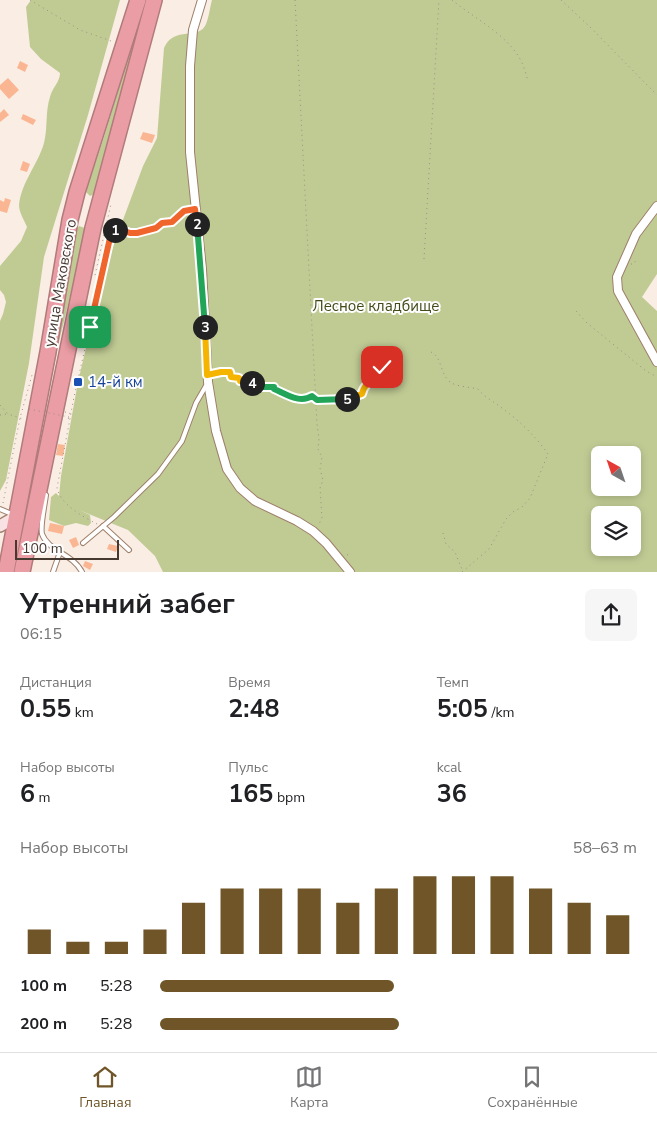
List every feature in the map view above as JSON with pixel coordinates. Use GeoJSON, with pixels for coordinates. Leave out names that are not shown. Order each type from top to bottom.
{"type":"FeatureCollection","features":[{"type":"Feature","properties":{"kind":"highway","name":"улица Маковского"},"geometry":{"type":"LineString","coordinates":[[6,572],[48,352],[70,220],[77,192],[138,0]]}},
{"type":"Feature","properties":{"kind":"highway","name":"улица Маковского"},"geometry":{"type":"LineString","coordinates":[[22,572],[93,228],[154,0]]}},
{"type":"Feature","properties":{"kind":"highway"},"geometry":{"type":"LineString","coordinates":[[77,192],[86,204],[93,205],[101,200]]}},
{"type":"Feature","properties":{"kind":"highway"},"geometry":{"type":"LineString","coordinates":[[70,220],[84,217],[89,220],[93,228]]}},
{"type":"Feature","properties":{"kind":"main road"},"geometry":{"type":"LineString","coordinates":[[0,526],[17,516]]}},
{"type":"Feature","properties":{"kind":"street"},"geometry":{"type":"LineString","coordinates":[[202,0],[193,30],[190,66],[190,152],[202,269],[207,378],[216,431],[227,469],[240,488],[255,501],[297,521],[313,532],[326,543],[350,572]]}},
{"type":"Feature","properties":{"kind":"street"},"geometry":{"type":"LineString","coordinates":[[657,206],[636,234],[617,277],[618,291],[657,362]]}},
{"type":"Feature","properties":{"kind":"lane"},"geometry":{"type":"LineString","coordinates":[[83,542],[133,500],[158,474],[182,441],[207,378]]}},
{"type":"Feature","properties":{"kind":"lane"},"geometry":{"type":"LineString","coordinates":[[38,489],[46,495],[42,533],[50,544],[76,562],[81,571]]}},
{"type":"Feature","properties":{"kind":"lane"},"geometry":{"type":"LineString","coordinates":[[1,509],[17,516]]}},
{"type":"Feature","properties":{"kind":"lane"},"geometry":{"type":"LineString","coordinates":[[102,526],[129,550]]}},
{"type":"Feature","properties":{"kind":"lane"},"geometry":{"type":"LineString","coordinates":[[53,572],[60,552]]}},
{"type":"Feature","properties":{"kind":"path"},"geometry":{"type":"LineString","coordinates":[[30,0],[80,30],[115,42]]}},
{"type":"Feature","properties":{"kind":"path"},"geometry":{"type":"LineString","coordinates":[[295,0],[319,439],[318,449],[322,457],[320,469],[323,480],[320,488],[322,498],[320,503],[321,522],[313,532]]}},
{"type":"Feature","properties":{"kind":"path"},"geometry":{"type":"LineString","coordinates":[[424,259],[439,0]]}},
{"type":"Feature","properties":{"kind":"path"},"geometry":{"type":"LineString","coordinates":[[452,0],[480,20],[520,58],[528,81]]}},
{"type":"Feature","properties":{"kind":"path"},"geometry":{"type":"LineString","coordinates":[[561,0],[590,26],[657,95]]}},
{"type":"Feature","properties":{"kind":"path"},"geometry":{"type":"LineString","coordinates":[[102,526],[65,503],[57,488],[74,396],[110,229],[137,233],[156,228],[162,223],[172,222],[184,211],[195,209]]}},
{"type":"Feature","properties":{"kind":"path"},"geometry":{"type":"LineString","coordinates":[[576,311],[587,323],[646,371],[657,377]]}},
{"type":"Feature","properties":{"kind":"path"},"geometry":{"type":"LineString","coordinates":[[431,352],[438,358],[440,367],[452,384],[478,389],[482,395],[505,410],[541,443],[548,454],[530,498],[522,507],[506,519],[489,548],[462,572],[455,552],[446,544],[443,533]]}},
{"type":"Feature","properties":{"kind":"path"},"geometry":{"type":"LineString","coordinates":[[207,378],[221,372],[230,372],[231,377],[239,378],[240,381],[249,379],[250,383],[257,384],[260,387],[274,387],[274,389],[282,394],[291,397],[301,399],[312,396],[317,400],[347,399],[362,394],[370,380],[377,378],[381,374],[382,367]]}},
{"type":"Feature","properties":{"kind":"path"},"geometry":{"type":"LineString","coordinates":[[0,405],[8,414]]}},
{"type":"Feature","properties":{"kind":"path"},"geometry":{"type":"LineString","coordinates":[[29,409],[69,416]]}},
{"type":"Feature","properties":{"kind":"path"},"geometry":{"type":"LineString","coordinates":[[67,420],[68,413]]}},
{"type":"Feature","properties":{"kind":"path"},"geometry":{"type":"LineString","coordinates":[[0,415],[8,414],[26,420]]}},
{"type":"Feature","properties":{"kind":"path"},"geometry":{"type":"LineString","coordinates":[[1,509],[20,418]]}},
{"type":"Feature","properties":{"kind":"path"},"geometry":{"type":"LineString","coordinates":[[8,474],[15,476]]}},
{"type":"Feature","properties":{"kind":"green space"},"geometry":{"type":"Polygon","coordinates":[[[31,0],[120,0],[88,115],[44,257],[29,363],[6,480],[0,491],[0,321],[6,302],[0,290],[0,266],[21,241],[27,227],[19,208],[20,197],[44,143],[48,103],[60,73],[41,59],[30,47],[26,7],[31,0]]]}},
{"type":"Feature","properties":{"kind":"green space","name":"Лесное кладбище"},"geometry":{"type":"Polygon","coordinates":[[[212,0],[657,0],[657,274],[642,297],[657,311],[657,572],[163,572],[155,556],[128,530],[79,510],[90,515],[91,523],[88,526],[76,523],[64,526],[49,520],[51,497],[56,493],[59,496],[78,382],[104,271],[143,166],[157,138],[164,48],[168,41],[174,37],[198,32],[203,29],[212,0]]]}},
{"type":"Feature","properties":{"kind":"green space"},"geometry":{"type":"Polygon","coordinates":[[[142,10],[95,194],[90,196],[86,192],[88,184],[110,119],[142,10]]]}},
{"type":"Feature","properties":{"kind":"green space"},"geometry":{"type":"Polygon","coordinates":[[[79,226],[85,228],[85,234],[54,362],[76,230],[79,226]]]}},
{"type":"Feature","properties":{"kind":"building"},"geometry":{"type":"Polygon","coordinates":[[[20,61],[28,65],[25,72],[17,68],[20,61]]]}},
{"type":"Feature","properties":{"kind":"building"},"geometry":{"type":"Polygon","coordinates":[[[8,78],[19,90],[9,99],[0,89],[0,85],[8,78]]]}},
{"type":"Feature","properties":{"kind":"building"},"geometry":{"type":"Polygon","coordinates":[[[4,109],[9,115],[0,122],[0,113],[4,109]]]}},
{"type":"Feature","properties":{"kind":"building"},"geometry":{"type":"Polygon","coordinates":[[[23,114],[36,120],[33,125],[21,119],[23,114]]]}},
{"type":"Feature","properties":{"kind":"building"},"geometry":{"type":"Polygon","coordinates":[[[143,132],[155,135],[152,143],[140,139],[143,132]]]}},
{"type":"Feature","properties":{"kind":"building"},"geometry":{"type":"Polygon","coordinates":[[[23,161],[30,164],[27,172],[20,170],[23,161]]]}},
{"type":"Feature","properties":{"kind":"building"},"geometry":{"type":"Polygon","coordinates":[[[5,198],[11,200],[7,213],[0,211],[0,200],[4,202],[5,198]]]}},
{"type":"Feature","properties":{"kind":"building"},"geometry":{"type":"Polygon","coordinates":[[[58,444],[65,445],[63,456],[56,455],[58,444]]]}},
{"type":"Feature","properties":{"kind":"building"},"geometry":{"type":"Polygon","coordinates":[[[50,523],[64,526],[62,534],[48,531],[50,523]]]}},
{"type":"Feature","properties":{"kind":"building"},"geometry":{"type":"Polygon","coordinates":[[[76,537],[79,545],[73,548],[69,540],[76,537]]]}},
{"type":"Feature","properties":{"kind":"building"},"geometry":{"type":"Polygon","coordinates":[[[109,544],[118,546],[116,552],[107,549],[109,544]]]}},
{"type":"Feature","properties":{"kind":"building"},"geometry":{"type":"Polygon","coordinates":[[[85,561],[93,564],[90,570],[83,566],[85,561]]]}},
{"type":"Feature","properties":{"kind":"place","name":"14-й км"},"geometry":{"type":"Point","coordinates":[78,382]}},
{"type":"Feature","properties":{"kind":"route"},"geometry":{"type":"LineString","coordinates":[[90,327],[112,229],[137,233],[156,228],[162,223],[172,222],[184,211],[195,209],[202,269],[207,375],[230,372],[231,377],[239,378],[240,381],[249,379],[250,383],[257,384],[260,387],[274,387],[274,389],[282,394],[291,397],[301,399],[312,396],[317,400],[340,400],[362,394],[370,380],[377,378],[381,374],[382,367]]}}]}
